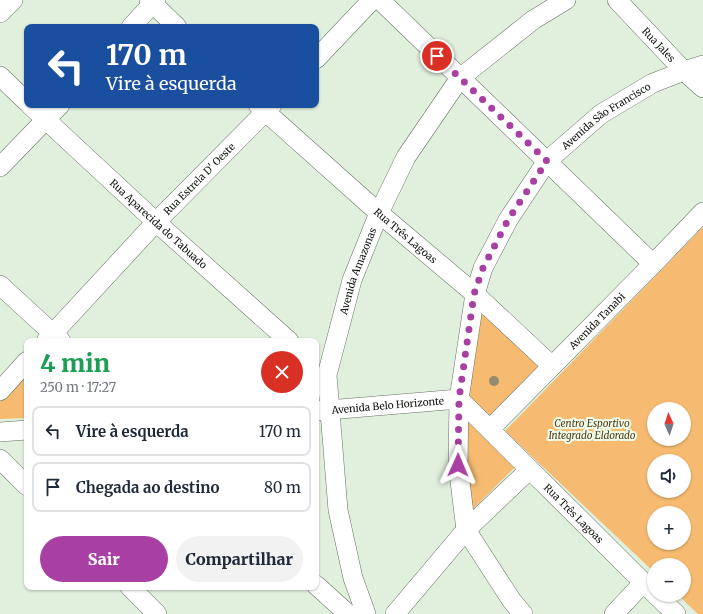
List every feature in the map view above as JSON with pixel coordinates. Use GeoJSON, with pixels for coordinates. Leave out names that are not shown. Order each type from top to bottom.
{"type":"FeatureCollection","features":[{"type":"Feature","properties":{"kind":"street"},"geometry":{"type":"LineString","coordinates":[[0,13],[13,0]]}},
{"type":"Feature","properties":{"kind":"street"},"geometry":{"type":"LineString","coordinates":[[319,56],[372,0]]}},
{"type":"Feature","properties":{"kind":"street"},"geometry":{"type":"LineString","coordinates":[[380,0],[653,264]]}},
{"type":"Feature","properties":{"kind":"street","name":"Avenida Amazonas"},"geometry":{"type":"LineString","coordinates":[[366,614],[352,578],[338,510],[323,411],[322,370],[352,280],[379,213],[406,157],[460,78],[533,20],[566,0]]}},
{"type":"Feature","properties":{"kind":"street","name":"Rua Jales"},"geometry":{"type":"LineString","coordinates":[[617,0],[684,71],[703,88]]}},
{"type":"Feature","properties":{"kind":"street"},"geometry":{"type":"LineString","coordinates":[[134,24],[153,1],[174,24]]}},
{"type":"Feature","properties":{"kind":"street","name":"Avenida São Francisco"},"geometry":{"type":"LineString","coordinates":[[524,614],[512,601],[466,530],[458,465],[459,399],[474,294],[483,268],[508,220],[547,161],[601,114],[653,82],[703,65]]}},
{"type":"Feature","properties":{"kind":"street"},"geometry":{"type":"LineString","coordinates":[[0,76],[24,99]]}},
{"type":"Feature","properties":{"kind":"street","name":"Rua Aparecida do Tabuado"},"geometry":{"type":"LineString","coordinates":[[33,108],[156,222],[286,338]]}},
{"type":"Feature","properties":{"kind":"street"},"geometry":{"type":"LineString","coordinates":[[0,167],[57,108]]}},
{"type":"Feature","properties":{"kind":"street","name":"Rua Estrela D' Oeste"},"geometry":{"type":"LineString","coordinates":[[53,338],[156,222],[264,108]]}},
{"type":"Feature","properties":{"kind":"street","name":"Rua Três Lagoas"},"geometry":{"type":"LineString","coordinates":[[266,108],[379,213],[474,294],[552,366]]}},
{"type":"Feature","properties":{"kind":"street","name":"Avenida Tanabi"},"geometry":{"type":"LineString","coordinates":[[490,429],[703,212]]}},
{"type":"Feature","properties":{"kind":"street"},"geometry":{"type":"LineString","coordinates":[[0,285],[53,338]]}},
{"type":"Feature","properties":{"kind":"street"},"geometry":{"type":"LineString","coordinates":[[0,391],[24,365]]}},
{"type":"Feature","properties":{"kind":"street","name":"Rua Três Lagoas"},"geometry":{"type":"LineString","coordinates":[[459,399],[647,586]]}},
{"type":"Feature","properties":{"kind":"street","name":"Avenida Belo Horizonte"},"geometry":{"type":"LineString","coordinates":[[323,411],[459,399]]}},
{"type":"Feature","properties":{"kind":"street"},"geometry":{"type":"LineString","coordinates":[[0,432],[24,430]]}},
{"type":"Feature","properties":{"kind":"street"},"geometry":{"type":"LineString","coordinates":[[0,459],[24,483]]}},
{"type":"Feature","properties":{"kind":"street"},"geometry":{"type":"LineString","coordinates":[[395,614],[466,530],[529,470]]}},
{"type":"Feature","properties":{"kind":"street"},"geometry":{"type":"LineString","coordinates":[[319,588],[348,614]]}},
{"type":"Feature","properties":{"kind":"street"},"geometry":{"type":"LineString","coordinates":[[133,590],[157,614]]}},
{"type":"Feature","properties":{"kind":"street"},"geometry":{"type":"LineString","coordinates":[[614,614],[647,593]]}},
{"type":"Feature","properties":{"kind":"street","name":"Rua Três Lagoas"},"geometry":{"type":"LineString","coordinates":[[664,602],[676,614]]}},
{"type":"Feature","properties":{"kind":"green space","name":"Centro Esportivo Integrado Eldorado"},"geometry":{"type":"Polygon","coordinates":[[[703,227],[703,614],[698,614],[685,602],[691,602],[691,558],[647,558],[647,565],[505,431],[703,227]]]}},
{"type":"Feature","properties":{"kind":"green space"},"geometry":{"type":"Polygon","coordinates":[[[481,313],[540,366],[490,417],[468,399],[481,313]]]}},
{"type":"Feature","properties":{"kind":"green space"},"geometry":{"type":"Polygon","coordinates":[[[24,376],[24,418],[0,419],[0,399],[24,376]]]}},
{"type":"Feature","properties":{"kind":"green space"},"geometry":{"type":"Polygon","coordinates":[[[467,418],[515,467],[472,510],[467,465],[467,418]]]}},
{"type":"Feature","properties":{"kind":"route"},"geometry":{"type":"LineString","coordinates":[[437,56],[547,161],[508,220],[483,268],[474,294],[459,399],[458,465]]}}]}
